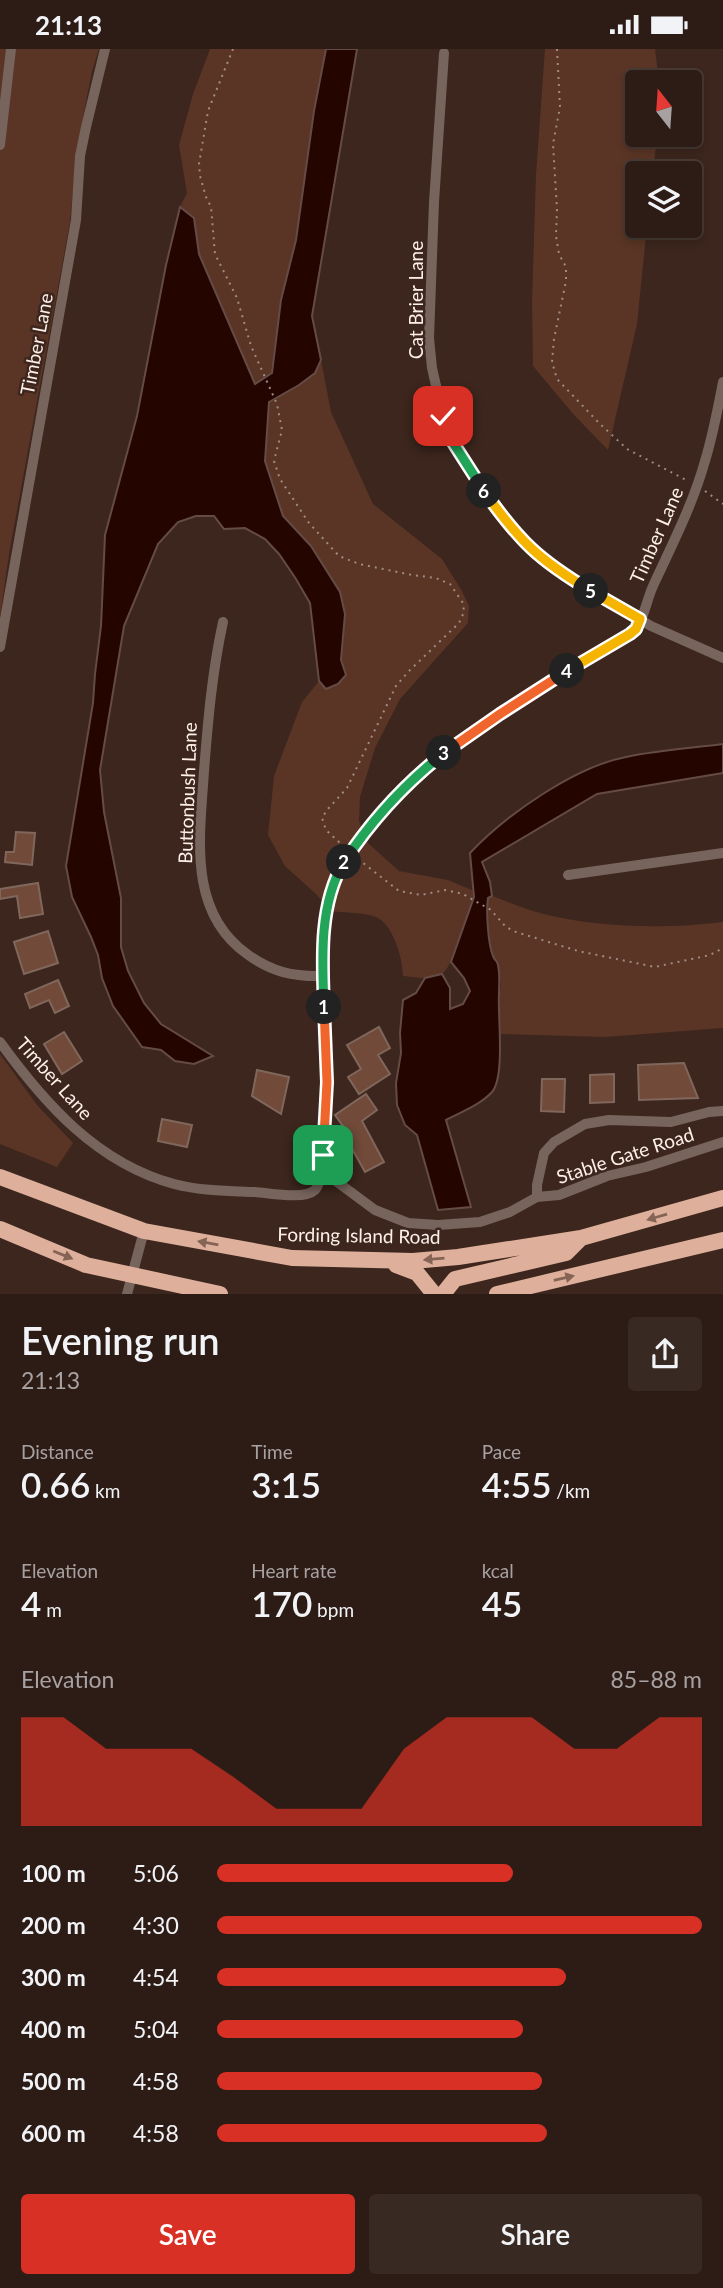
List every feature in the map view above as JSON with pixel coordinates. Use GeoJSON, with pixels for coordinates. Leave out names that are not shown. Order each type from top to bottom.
{"type":"FeatureCollection","features":[{"type":"Feature","properties":{"kind":"highway","name":"Fording Island Road"},"geometry":{"type":"LineString","coordinates":[[0,1177],[144,1231],[292,1258],[413,1261],[458,1257],[581,1238],[723,1198]]}},
{"type":"Feature","properties":{"kind":"highway"},"geometry":{"type":"LineString","coordinates":[[0,1230],[86,1265],[220,1294]]}},
{"type":"Feature","properties":{"kind":"highway"},"geometry":{"type":"LineString","coordinates":[[443,1294],[455,1279],[566,1253],[581,1238]]}},
{"type":"Feature","properties":{"kind":"highway"},"geometry":{"type":"LineString","coordinates":[[497,1294],[723,1240]]}},
{"type":"Feature","properties":{"kind":"highway"},"geometry":{"type":"LineString","coordinates":[[383,1260],[417,1273],[434,1294]]}},
{"type":"Feature","properties":{"kind":"street"},"geometry":{"type":"LineString","coordinates":[[0,145],[10,49]]}},
{"type":"Feature","properties":{"kind":"street","name":"Timber Lane"},"geometry":{"type":"LineString","coordinates":[[0,647],[76,220],[80,156],[106,49]]}},
{"type":"Feature","properties":{"kind":"street","name":"Cat Brier Lane"},"geometry":{"type":"LineString","coordinates":[[444,53],[434,202],[429,338],[432,368],[447,431],[483,489],[525,545],[560,572],[640,619],[723,658]]}},
{"type":"Feature","properties":{"kind":"street","name":"Timber Lane"},"geometry":{"type":"LineString","coordinates":[[0,1042],[47,1102],[70,1125],[106,1153],[148,1175],[175,1184],[208,1189],[298,1195],[318,1187],[327,1082],[324,933],[329,900],[340,869],[381,814],[437,759],[551,681],[636,629],[697,487],[723,382]]}},
{"type":"Feature","properties":{"kind":"street","name":"Buttonbush Lane"},"geometry":{"type":"LineString","coordinates":[[223,622],[210,694],[201,824],[200,863],[206,897],[215,920],[224,932],[234,944],[254,959],[288,975],[323,976]]}},
{"type":"Feature","properties":{"kind":"street"},"geometry":{"type":"LineString","coordinates":[[568,875],[723,853]]}},
{"type":"Feature","properties":{"kind":"street","name":"Stable Gate Road"},"geometry":{"type":"LineString","coordinates":[[537,1197],[544,1153],[554,1142],[585,1124],[609,1119],[671,1122],[723,1111]]}},
{"type":"Feature","properties":{"kind":"street","name":"Stable Gate Road"},"geometry":{"type":"LineString","coordinates":[[321,1170],[375,1210],[408,1223],[439,1225],[480,1221],[510,1212],[537,1197],[559,1195],[607,1176],[646,1167],[723,1142]]}},
{"type":"Feature","properties":{"kind":"street"},"geometry":{"type":"LineString","coordinates":[[127,1294],[144,1231]]}},
{"type":"Feature","properties":{"kind":"path"},"geometry":{"type":"LineString","coordinates":[[233,49],[208,111],[200,176],[211,207],[215,254],[237,298],[244,326],[277,404],[282,431],[274,461],[281,479],[309,523],[339,556],[412,575],[436,577],[450,583],[463,603],[464,612],[460,623],[396,686],[347,788],[322,818],[327,830],[350,853],[399,891],[421,895],[445,890],[469,898],[491,910],[506,927],[516,932],[578,951],[654,967],[710,955],[723,948]]}},
{"type":"Feature","properties":{"kind":"path"},"geometry":{"type":"LineString","coordinates":[[557,49],[560,107],[552,144],[557,209],[556,236],[559,254],[566,267],[552,362],[557,379],[627,449],[723,504]]}},
{"type":"Feature","properties":{"kind":"shaded area"},"geometry":{"type":"Polygon","coordinates":[[[0,49],[99,49],[77,148],[70,222],[9,554],[0,618],[0,49]]]}},
{"type":"Feature","properties":{"kind":"shaded area"},"geometry":{"type":"Polygon","coordinates":[[[210,49],[326,49],[314,111],[296,240],[281,300],[272,373],[255,384],[199,254],[194,219],[180,207],[187,193],[179,145],[193,94],[210,49]]]}},
{"type":"Feature","properties":{"kind":"shaded area"},"geometry":{"type":"Polygon","coordinates":[[[326,49],[357,49],[312,316],[321,360],[315,373],[269,402],[265,461],[283,516],[311,546],[340,592],[345,614],[341,660],[346,675],[338,684],[326,689],[319,681],[310,603],[279,554],[265,539],[245,528],[224,529],[214,516],[196,516],[178,522],[158,544],[124,626],[100,770],[104,812],[121,898],[121,947],[128,971],[144,1003],[161,1024],[213,1056],[194,1064],[175,1061],[161,1050],[142,1047],[113,1006],[102,978],[98,955],[72,897],[66,866],[93,703],[101,626],[105,535],[137,416],[180,207],[194,218],[199,254],[255,384],[272,373],[281,300],[296,240],[314,111],[326,49]]]}},
{"type":"Feature","properties":{"kind":"shaded area"},"geometry":{"type":"Polygon","coordinates":[[[545,49],[655,49],[658,70],[625,70],[625,147],[656,147],[654,161],[625,161],[625,238],[646,238],[637,324],[608,450],[533,366],[536,175],[545,49]]]}},
{"type":"Feature","properties":{"kind":"shaded area"},"geometry":{"type":"Polygon","coordinates":[[[321,360],[331,412],[373,504],[442,559],[469,606],[468,623],[400,699],[375,748],[360,797],[359,821],[368,843],[399,871],[448,880],[474,891],[467,921],[452,960],[442,974],[433,977],[403,976],[396,943],[382,921],[365,914],[331,911],[285,866],[268,835],[274,776],[302,702],[319,681],[326,689],[346,675],[341,660],[344,637],[340,592],[311,546],[283,516],[265,461],[268,402],[305,380],[321,360]]]}},
{"type":"Feature","properties":{"kind":"shaded area"},"geometry":{"type":"Polygon","coordinates":[[[723,744],[723,773],[597,794],[482,862],[490,882],[492,896],[488,898],[487,919],[491,951],[498,965],[499,976],[498,1076],[496,1085],[487,1097],[446,1120],[471,1207],[438,1210],[417,1135],[405,1125],[397,1105],[400,1033],[403,1000],[416,993],[425,978],[442,974],[450,988],[450,1009],[463,1004],[470,991],[464,978],[451,962],[474,897],[470,853],[521,809],[585,771],[606,762],[638,755],[723,744]]]}},
{"type":"Feature","properties":{"kind":"shaded area"},"geometry":{"type":"Polygon","coordinates":[[[492,896],[565,919],[610,925],[679,926],[723,922],[723,1028],[605,1037],[501,1034],[498,1007],[501,985],[498,964],[492,955],[486,912],[488,898],[492,896]]]}},
{"type":"Feature","properties":{"kind":"shaded area"},"geometry":{"type":"Polygon","coordinates":[[[0,1054],[37,1105],[73,1143],[57,1167],[0,1144],[0,1054]]]}},
{"type":"Feature","properties":{"kind":"building"},"geometry":{"type":"Polygon","coordinates":[[[16,832],[35,833],[32,865],[5,862],[6,852],[14,852],[16,832]]]}},
{"type":"Feature","properties":{"kind":"building"},"geometry":{"type":"Polygon","coordinates":[[[38,883],[43,914],[20,918],[17,896],[0,899],[0,889],[38,883]]]}},
{"type":"Feature","properties":{"kind":"building"},"geometry":{"type":"Polygon","coordinates":[[[48,931],[58,963],[24,974],[14,942],[48,931]]]}},
{"type":"Feature","properties":{"kind":"building"},"geometry":{"type":"Polygon","coordinates":[[[58,980],[69,1006],[55,1013],[49,1000],[30,1008],[25,994],[58,980]]]}},
{"type":"Feature","properties":{"kind":"building"},"geometry":{"type":"Polygon","coordinates":[[[379,1027],[390,1048],[378,1055],[390,1074],[359,1094],[348,1077],[361,1069],[347,1045],[379,1027]]]}},
{"type":"Feature","properties":{"kind":"building"},"geometry":{"type":"Polygon","coordinates":[[[64,1032],[82,1061],[62,1074],[44,1044],[64,1032]]]}},
{"type":"Feature","properties":{"kind":"building"},"geometry":{"type":"Polygon","coordinates":[[[684,1063],[698,1098],[639,1100],[638,1065],[684,1063]]]}},
{"type":"Feature","properties":{"kind":"building"},"geometry":{"type":"Polygon","coordinates":[[[257,1070],[289,1077],[281,1114],[252,1096],[257,1070]]]}},
{"type":"Feature","properties":{"kind":"building"},"geometry":{"type":"Polygon","coordinates":[[[614,1074],[614,1102],[590,1103],[590,1075],[614,1074]]]}},
{"type":"Feature","properties":{"kind":"building"},"geometry":{"type":"Polygon","coordinates":[[[542,1079],[565,1079],[564,1112],[541,1111],[542,1079]]]}},
{"type":"Feature","properties":{"kind":"building"},"geometry":{"type":"Polygon","coordinates":[[[366,1094],[377,1110],[362,1121],[384,1162],[365,1172],[346,1138],[350,1136],[335,1115],[366,1094]]]}},
{"type":"Feature","properties":{"kind":"building"},"geometry":{"type":"Polygon","coordinates":[[[162,1119],[192,1125],[187,1147],[158,1141],[162,1119]]]}},
{"type":"Feature","properties":{"kind":"route"},"geometry":{"type":"LineString","coordinates":[[323,1155],[327,1082],[324,933],[329,900],[345,860],[381,814],[437,759],[551,681],[630,634],[636,629],[640,619],[560,572],[525,545],[476,479],[452,441],[443,416]]}}]}
